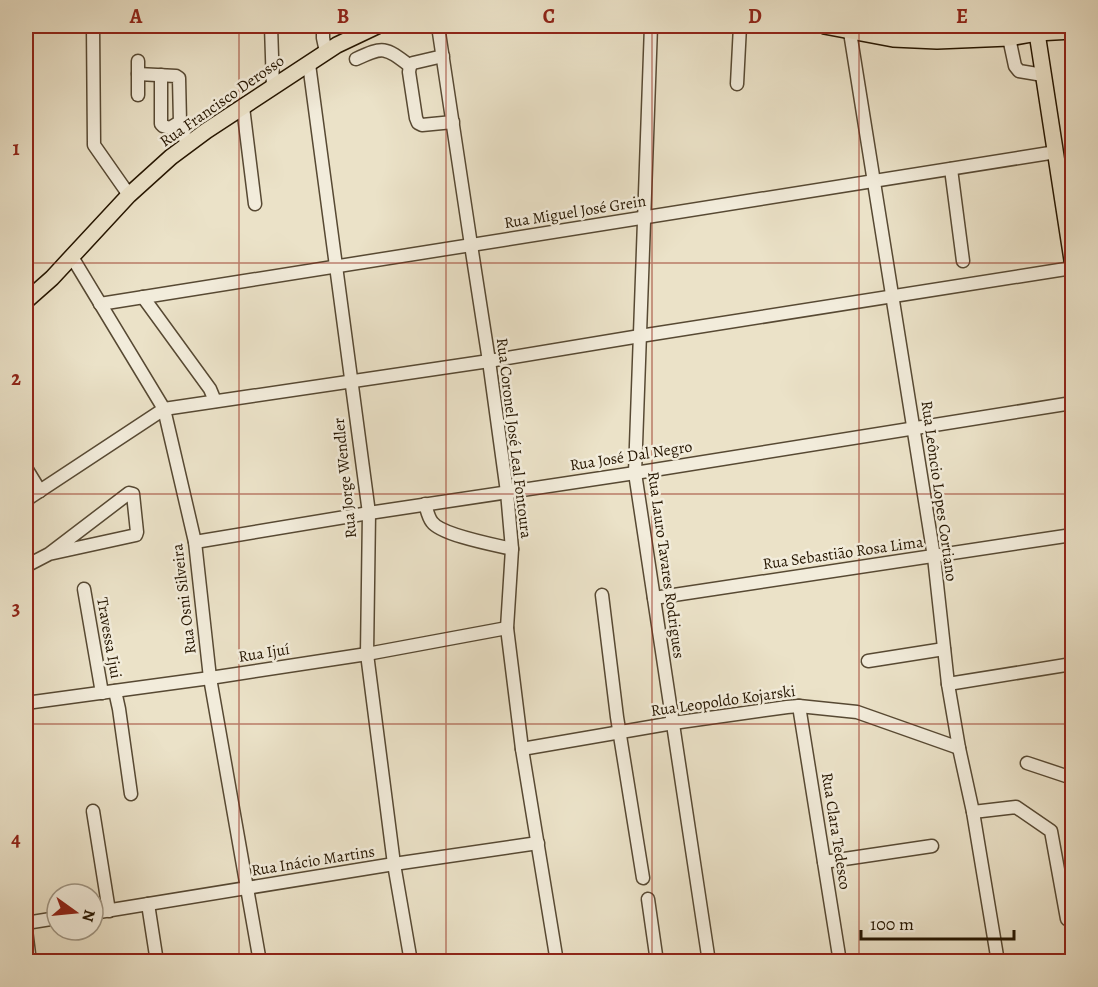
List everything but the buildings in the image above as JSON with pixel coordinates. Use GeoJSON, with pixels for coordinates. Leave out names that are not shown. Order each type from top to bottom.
{"type":"FeatureCollection","features":[{"type":"Feature","properties":{"kind":"main road","name":"Rua Francisco Derosso"},"geometry":{"type":"LineString","coordinates":[[26,301],[52,278],[129,195],[171,157],[206,131],[337,45],[377,26]]}},
{"type":"Feature","properties":{"kind":"main road"},"geometry":{"type":"LineString","coordinates":[[824,26],[850,28],[894,39],[937,41],[967,33],[1004,34],[1036,29],[1072,31]]}},
{"type":"Feature","properties":{"kind":"main road"},"geometry":{"type":"LineString","coordinates":[[1036,29],[1072,260]]}},
{"type":"Feature","properties":{"kind":"street"},"geometry":{"type":"LineString","coordinates":[[93,26],[94,145],[129,195]]}},
{"type":"Feature","properties":{"kind":"street"},"geometry":{"type":"LineString","coordinates":[[271,26],[273,87]]}},
{"type":"Feature","properties":{"kind":"street"},"geometry":{"type":"LineString","coordinates":[[323,26],[326,52]]}},
{"type":"Feature","properties":{"kind":"street","name":"Rua Coronel José Leal Fontoura"},"geometry":{"type":"LineString","coordinates":[[438,26],[507,492],[512,549],[507,628],[522,749],[557,962]]}},
{"type":"Feature","properties":{"kind":"street","name":"Rua Lauro Tavares Rodrigues"},"geometry":{"type":"LineString","coordinates":[[651,26],[635,473],[709,962]]}},
{"type":"Feature","properties":{"kind":"street"},"geometry":{"type":"LineString","coordinates":[[737,84],[740,26]]}},
{"type":"Feature","properties":{"kind":"street","name":"Rua Leôncio Lopes Cortiano"},"geometry":{"type":"LineString","coordinates":[[850,28],[934,556],[948,684],[973,812],[998,962]]}},
{"type":"Feature","properties":{"kind":"street"},"geometry":{"type":"LineString","coordinates":[[1004,34],[1015,66],[1019,71],[1043,75]]}},
{"type":"Feature","properties":{"kind":"street"},"geometry":{"type":"LineString","coordinates":[[356,59],[374,51],[386,50],[410,66]]}},
{"type":"Feature","properties":{"kind":"street"},"geometry":{"type":"LineString","coordinates":[[443,56],[413,63],[409,72],[418,123],[422,125],[453,122]]}},
{"type":"Feature","properties":{"kind":"street"},"geometry":{"type":"LineString","coordinates":[[138,61],[138,95]]}},
{"type":"Feature","properties":{"kind":"street","name":"Rua Jorge Wendler"},"geometry":{"type":"LineString","coordinates":[[309,64],[369,513],[367,654],[394,864],[411,962]]}},
{"type":"Feature","properties":{"kind":"street"},"geometry":{"type":"LineString","coordinates":[[138,74],[179,78],[180,122],[187,145]]}},
{"type":"Feature","properties":{"kind":"street"},"geometry":{"type":"LineString","coordinates":[[161,75],[161,124],[170,128],[180,122]]}},
{"type":"Feature","properties":{"kind":"street"},"geometry":{"type":"LineString","coordinates":[[243,107],[255,204]]}},
{"type":"Feature","properties":{"kind":"street","name":"Rua Miguel José Grein"},"geometry":{"type":"LineString","coordinates":[[100,304],[1056,152]]}},
{"type":"Feature","properties":{"kind":"street"},"geometry":{"type":"LineString","coordinates":[[951,169],[963,261]]}},
{"type":"Feature","properties":{"kind":"street","name":"Rua Osni Silveira"},"geometry":{"type":"LineString","coordinates":[[72,257],[164,409],[195,542],[210,678],[260,962]]}},
{"type":"Feature","properties":{"kind":"street"},"geometry":{"type":"LineString","coordinates":[[26,501],[164,409],[489,361],[1072,268]]}},
{"type":"Feature","properties":{"kind":"street"},"geometry":{"type":"LineString","coordinates":[[143,297],[210,389],[215,401]]}},
{"type":"Feature","properties":{"kind":"street","name":"Rua José Dal Negro"},"geometry":{"type":"LineString","coordinates":[[195,542],[1072,403]]}},
{"type":"Feature","properties":{"kind":"street"},"geometry":{"type":"LineString","coordinates":[[26,468],[40,491]]}},
{"type":"Feature","properties":{"kind":"street"},"geometry":{"type":"LineString","coordinates":[[26,566],[49,554],[129,493],[133,494],[136,535],[49,554]]}},
{"type":"Feature","properties":{"kind":"street"},"geometry":{"type":"LineString","coordinates":[[425,504],[432,522],[439,529],[512,549]]}},
{"type":"Feature","properties":{"kind":"street","name":"Rua Sebastião Rosa Lima"},"geometry":{"type":"LineString","coordinates":[[654,598],[1072,535]]}},
{"type":"Feature","properties":{"kind":"street","name":"Travessa Ijui"},"geometry":{"type":"LineString","coordinates":[[84,589],[102,693]]}},
{"type":"Feature","properties":{"kind":"street"},"geometry":{"type":"LineString","coordinates":[[602,595],[621,745],[643,878]]}},
{"type":"Feature","properties":{"kind":"street","name":"Rua Ijuí"},"geometry":{"type":"LineString","coordinates":[[26,703],[367,654],[507,628]]}},
{"type":"Feature","properties":{"kind":"street"},"geometry":{"type":"LineString","coordinates":[[868,661],[944,649]]}},
{"type":"Feature","properties":{"kind":"street"},"geometry":{"type":"LineString","coordinates":[[948,684],[1072,664]]}},
{"type":"Feature","properties":{"kind":"street"},"geometry":{"type":"LineString","coordinates":[[115,691],[131,794]]}},
{"type":"Feature","properties":{"kind":"street","name":"Rua Leopoldo Kojarski"},"geometry":{"type":"LineString","coordinates":[[522,749],[788,706],[857,712],[959,748]]}},
{"type":"Feature","properties":{"kind":"street","name":"Rua Clara Tedesco"},"geometry":{"type":"LineString","coordinates":[[800,706],[840,962]]}},
{"type":"Feature","properties":{"kind":"street"},"geometry":{"type":"LineString","coordinates":[[1027,763],[1072,778]]}},
{"type":"Feature","properties":{"kind":"street"},"geometry":{"type":"LineString","coordinates":[[973,812],[1016,807],[1051,831],[1068,919]]}},
{"type":"Feature","properties":{"kind":"street"},"geometry":{"type":"LineString","coordinates":[[93,811],[108,911]]}},
{"type":"Feature","properties":{"kind":"street","name":"Rua Inácio Martins"},"geometry":{"type":"LineString","coordinates":[[105,911],[538,843]]}},
{"type":"Feature","properties":{"kind":"street"},"geometry":{"type":"LineString","coordinates":[[824,862],[932,846]]}},
{"type":"Feature","properties":{"kind":"street"},"geometry":{"type":"LineString","coordinates":[[648,899],[657,962]]}},
{"type":"Feature","properties":{"kind":"street"},"geometry":{"type":"LineString","coordinates":[[148,904],[157,962]]}},
{"type":"Feature","properties":{"kind":"street"},"geometry":{"type":"LineString","coordinates":[[26,923],[45,920]]}},
{"type":"Feature","properties":{"kind":"street"},"geometry":{"type":"LineString","coordinates":[[26,930],[30,962]]}}]}
